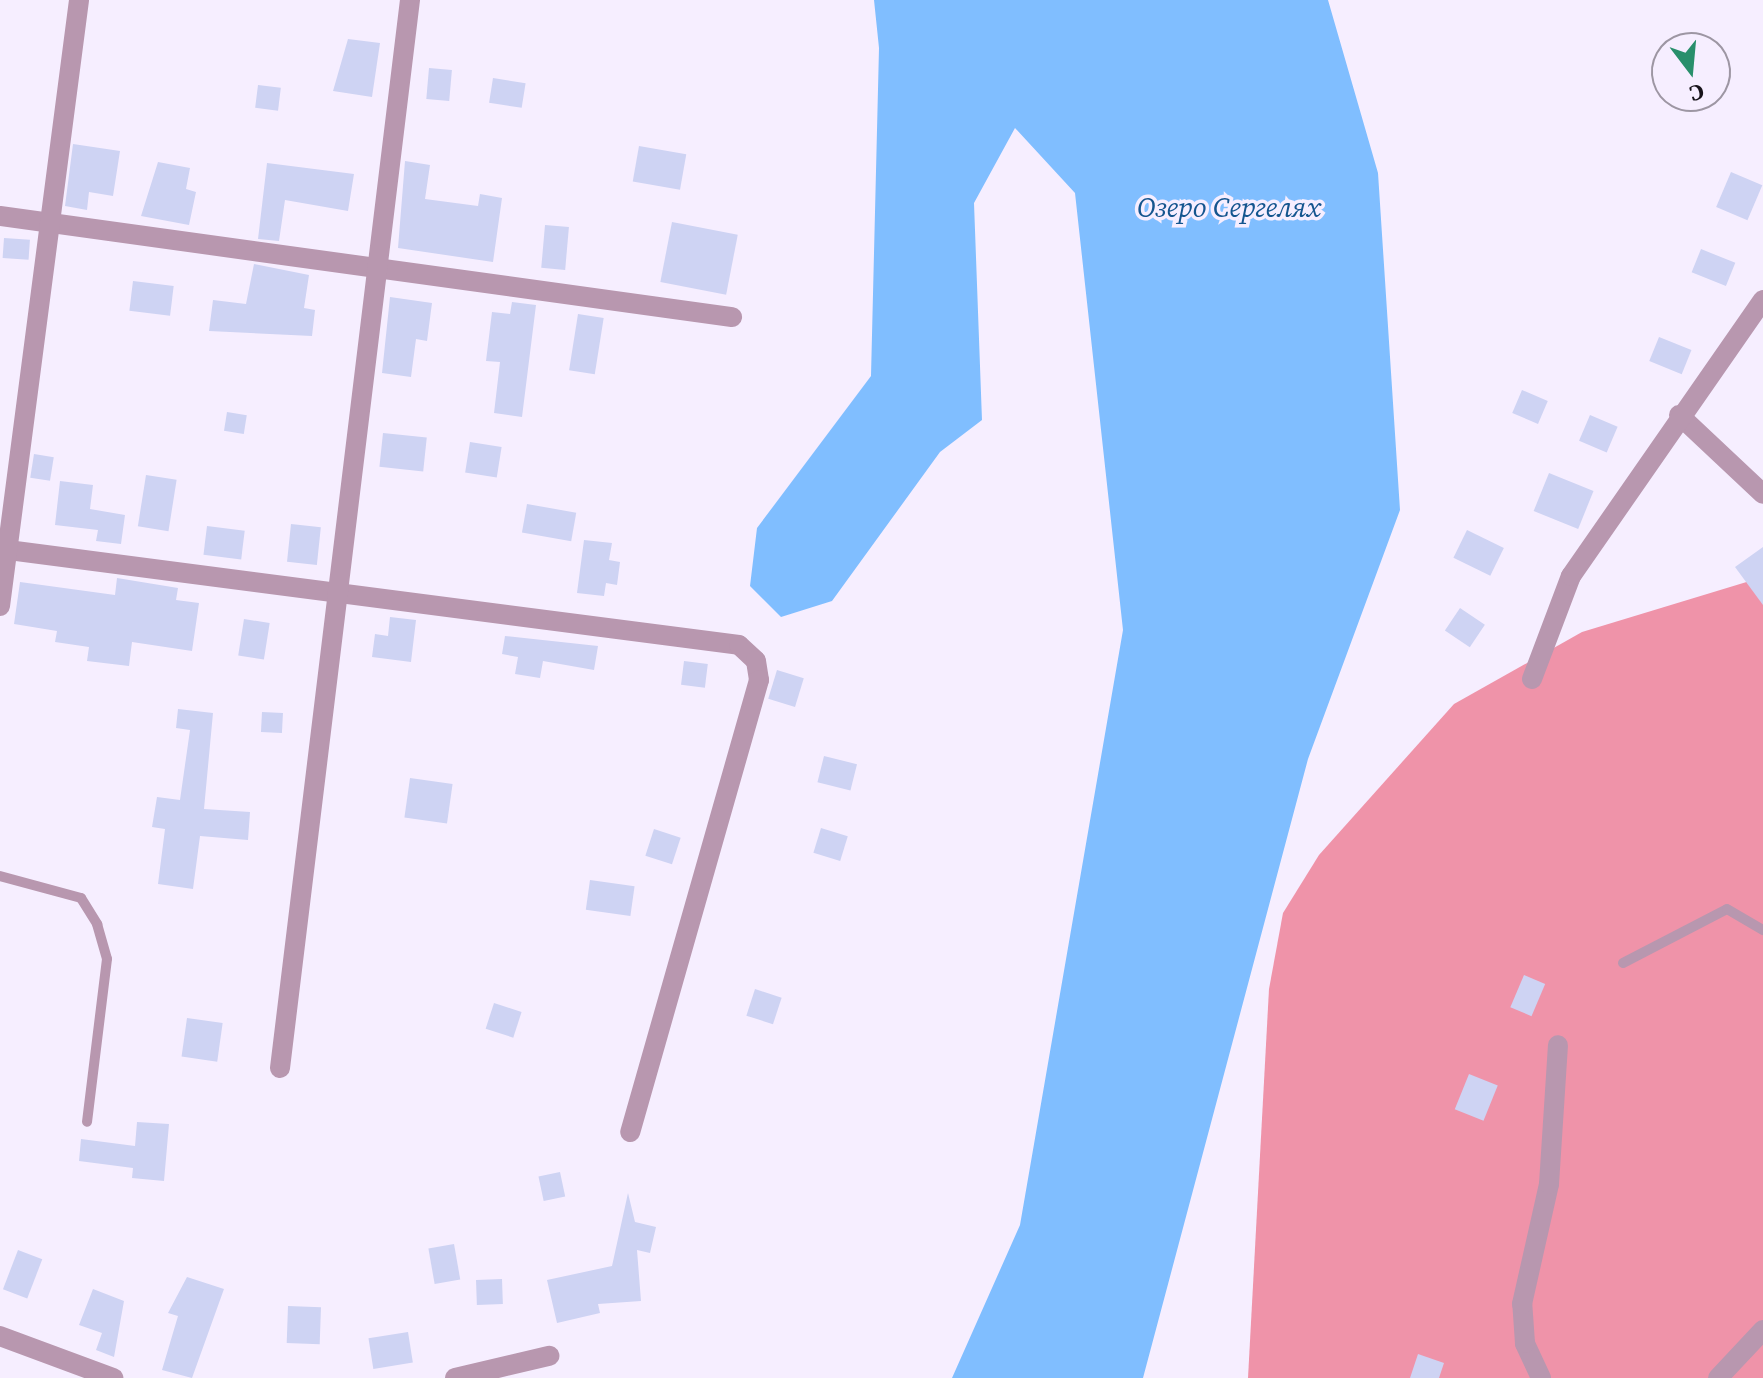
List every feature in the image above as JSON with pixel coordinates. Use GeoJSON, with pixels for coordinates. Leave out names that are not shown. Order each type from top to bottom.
{"type":"FeatureCollection","features":[{"type":"Feature","properties":{"kind":"street"},"geometry":{"type":"LineString","coordinates":[[0,606],[4,550],[79,0]]}},
{"type":"Feature","properties":{"kind":"street"},"geometry":{"type":"LineString","coordinates":[[280,1068],[340,593],[374,267],[410,0]]}},
{"type":"Feature","properties":{"kind":"street"},"geometry":{"type":"LineString","coordinates":[[0,216],[732,317]]}},
{"type":"Feature","properties":{"kind":"street"},"geometry":{"type":"LineString","coordinates":[[1532,679],[1571,576],[1679,415],[1763,300]]}},
{"type":"Feature","properties":{"kind":"street"},"geometry":{"type":"LineString","coordinates":[[1679,415],[1763,494]]}},
{"type":"Feature","properties":{"kind":"street"},"geometry":{"type":"LineString","coordinates":[[4,550],[739,645],[756,661],[759,680],[630,1132]]}},
{"type":"Feature","properties":{"kind":"street"},"geometry":{"type":"LineString","coordinates":[[1541,1378],[1525,1343],[1522,1304],[1549,1184],[1558,1045]]}},
{"type":"Feature","properties":{"kind":"street"},"geometry":{"type":"LineString","coordinates":[[1718,1378],[1763,1330]]}},
{"type":"Feature","properties":{"kind":"street"},"geometry":{"type":"LineString","coordinates":[[0,1336],[113,1378]]}},
{"type":"Feature","properties":{"kind":"street"},"geometry":{"type":"LineString","coordinates":[[455,1378],[549,1356]]}},
{"type":"Feature","properties":{"kind":"lane"},"geometry":{"type":"LineString","coordinates":[[0,876],[81,898],[97,924],[107,959],[87,1122]]}},
{"type":"Feature","properties":{"kind":"lane"},"geometry":{"type":"LineString","coordinates":[[1623,963],[1727,909],[1763,930]]}},
{"type":"Feature","properties":{"kind":"shaded area"},"geometry":{"type":"Polygon","coordinates":[[[1763,577],[1763,1378],[1248,1378],[1269,989],[1283,913],[1319,855],[1454,704],[1582,632],[1763,577]]]}},
{"type":"Feature","properties":{"kind":"water","name":"Озеро Сергелях"},"geometry":{"type":"Polygon","coordinates":[[[874,0],[1328,0],[1378,173],[1400,510],[1308,759],[1143,1378],[952,1378],[1020,1225],[1123,630],[1075,193],[1015,128],[974,203],[982,420],[940,452],[832,601],[781,617],[750,586],[757,528],[871,376],[879,48],[874,0]]]}},
{"type":"Feature","properties":{"kind":"building"},"geometry":{"type":"Polygon","coordinates":[[[348,39],[380,43],[372,97],[333,91],[348,39]]]}},
{"type":"Feature","properties":{"kind":"building"},"geometry":{"type":"Polygon","coordinates":[[[429,68],[452,70],[449,101],[426,99],[429,68]]]}},
{"type":"Feature","properties":{"kind":"building"},"geometry":{"type":"Polygon","coordinates":[[[493,78],[526,83],[522,108],[489,103],[493,78]]]}},
{"type":"Feature","properties":{"kind":"building"},"geometry":{"type":"Polygon","coordinates":[[[258,85],[281,88],[278,111],[255,108],[258,85]]]}},
{"type":"Feature","properties":{"kind":"building"},"geometry":{"type":"Polygon","coordinates":[[[73,144],[120,151],[113,196],[89,192],[87,210],[65,206],[73,144]]]}},
{"type":"Feature","properties":{"kind":"building"},"geometry":{"type":"Polygon","coordinates":[[[639,146],[686,154],[680,190],[633,181],[639,146]]]}},
{"type":"Feature","properties":{"kind":"building"},"geometry":{"type":"Polygon","coordinates":[[[405,161],[430,165],[425,199],[478,206],[480,194],[502,198],[493,262],[398,248],[405,161]]]}},
{"type":"Feature","properties":{"kind":"building"},"geometry":{"type":"Polygon","coordinates":[[[158,162],[190,168],[186,189],[196,192],[189,225],[141,216],[158,162]]]}},
{"type":"Feature","properties":{"kind":"building"},"geometry":{"type":"Polygon","coordinates":[[[267,163],[354,174],[348,211],[285,200],[279,241],[258,239],[267,163]]]}},
{"type":"Feature","properties":{"kind":"building"},"geometry":{"type":"Polygon","coordinates":[[[1731,172],[1762,185],[1747,220],[1716,207],[1731,172]]]}},
{"type":"Feature","properties":{"kind":"building"},"geometry":{"type":"Polygon","coordinates":[[[672,222],[738,235],[726,295],[660,282],[672,222]]]}},
{"type":"Feature","properties":{"kind":"building"},"geometry":{"type":"Polygon","coordinates":[[[545,225],[569,227],[565,270],[541,268],[545,225]]]}},
{"type":"Feature","properties":{"kind":"building"},"geometry":{"type":"Polygon","coordinates":[[[4,238],[30,240],[29,260],[3,258],[4,238]]]}},
{"type":"Feature","properties":{"kind":"building"},"geometry":{"type":"Polygon","coordinates":[[[1701,249],[1735,263],[1726,286],[1692,272],[1701,249]]]}},
{"type":"Feature","properties":{"kind":"building"},"geometry":{"type":"Polygon","coordinates":[[[254,264],[309,275],[304,308],[315,310],[312,336],[209,331],[213,300],[246,304],[254,264]]]}},
{"type":"Feature","properties":{"kind":"building"},"geometry":{"type":"Polygon","coordinates":[[[133,281],[174,286],[170,316],[129,311],[133,281]]]}},
{"type":"Feature","properties":{"kind":"building"},"geometry":{"type":"Polygon","coordinates":[[[390,297],[432,303],[427,341],[416,339],[411,377],[382,373],[390,297]]]}},
{"type":"Feature","properties":{"kind":"building"},"geometry":{"type":"Polygon","coordinates":[[[512,302],[536,305],[522,417],[494,413],[500,362],[486,361],[492,312],[510,314],[512,302]]]}},
{"type":"Feature","properties":{"kind":"building"},"geometry":{"type":"Polygon","coordinates":[[[578,314],[604,318],[595,374],[569,370],[578,314]]]}},
{"type":"Feature","properties":{"kind":"building"},"geometry":{"type":"Polygon","coordinates":[[[1659,337],[1691,350],[1682,374],[1649,361],[1659,337]]]}},
{"type":"Feature","properties":{"kind":"building"},"geometry":{"type":"Polygon","coordinates":[[[1522,390],[1548,401],[1538,424],[1512,413],[1522,390]]]}},
{"type":"Feature","properties":{"kind":"building"},"geometry":{"type":"Polygon","coordinates":[[[227,412],[247,415],[244,434],[224,431],[227,412]]]}},
{"type":"Feature","properties":{"kind":"building"},"geometry":{"type":"Polygon","coordinates":[[[1590,415],[1618,427],[1607,452],[1579,441],[1590,415]]]}},
{"type":"Feature","properties":{"kind":"building"},"geometry":{"type":"Polygon","coordinates":[[[383,433],[427,438],[423,471],[379,467],[383,433]]]}},
{"type":"Feature","properties":{"kind":"building"},"geometry":{"type":"Polygon","coordinates":[[[470,442],[502,447],[497,478],[465,473],[470,442]]]}},
{"type":"Feature","properties":{"kind":"building"},"geometry":{"type":"Polygon","coordinates":[[[34,454],[54,457],[50,481],[30,478],[34,454]]]}},
{"type":"Feature","properties":{"kind":"building"},"geometry":{"type":"Polygon","coordinates":[[[1549,473],[1594,491],[1578,529],[1534,511],[1549,473]]]}},
{"type":"Feature","properties":{"kind":"building"},"geometry":{"type":"Polygon","coordinates":[[[146,475],[177,480],[168,531],[138,526],[146,475]]]}},
{"type":"Feature","properties":{"kind":"building"},"geometry":{"type":"Polygon","coordinates":[[[60,481],[93,485],[90,509],[125,515],[121,544],[96,541],[98,530],[55,525],[60,481]]]}},
{"type":"Feature","properties":{"kind":"building"},"geometry":{"type":"Polygon","coordinates":[[[527,504],[576,513],[571,541],[522,533],[527,504]]]}},
{"type":"Feature","properties":{"kind":"building"},"geometry":{"type":"Polygon","coordinates":[[[291,524],[321,527],[317,565],[287,562],[291,524]]]}},
{"type":"Feature","properties":{"kind":"building"},"geometry":{"type":"Polygon","coordinates":[[[207,526],[245,531],[241,559],[203,555],[207,526]]]}},
{"type":"Feature","properties":{"kind":"building"},"geometry":{"type":"Polygon","coordinates":[[[1467,530],[1504,548],[1490,576],[1453,558],[1467,530]]]}},
{"type":"Feature","properties":{"kind":"building"},"geometry":{"type":"Polygon","coordinates":[[[584,540],[612,543],[609,560],[620,562],[617,585],[606,583],[604,596],[577,593],[584,540]]]}},
{"type":"Feature","properties":{"kind":"building"},"geometry":{"type":"Polygon","coordinates":[[[1763,547],[1763,605],[1735,567],[1763,547]]]}},
{"type":"Feature","properties":{"kind":"building"},"geometry":{"type":"Polygon","coordinates":[[[117,578],[178,588],[176,600],[199,603],[192,651],[132,642],[129,666],[87,661],[89,647],[55,642],[57,631],[14,624],[20,582],[115,595],[117,578]]]}},
{"type":"Feature","properties":{"kind":"building"},"geometry":{"type":"Polygon","coordinates":[[[1460,608],[1485,625],[1470,647],[1445,630],[1460,608]]]}},
{"type":"Feature","properties":{"kind":"building"},"geometry":{"type":"Polygon","coordinates":[[[390,617],[416,620],[411,662],[372,657],[375,634],[388,636],[390,617]]]}},
{"type":"Feature","properties":{"kind":"building"},"geometry":{"type":"Polygon","coordinates":[[[244,619],[270,623],[264,660],[238,656],[244,619]]]}},
{"type":"Feature","properties":{"kind":"building"},"geometry":{"type":"Polygon","coordinates":[[[505,636],[598,646],[594,670],[543,661],[540,678],[515,674],[518,657],[502,654],[505,636]]]}},
{"type":"Feature","properties":{"kind":"building"},"geometry":{"type":"Polygon","coordinates":[[[684,661],[708,664],[705,688],[681,685],[684,661]]]}},
{"type":"Feature","properties":{"kind":"building"},"geometry":{"type":"Polygon","coordinates":[[[777,670],[804,678],[795,707],[768,699],[777,670]]]}},
{"type":"Feature","properties":{"kind":"building"},"geometry":{"type":"Polygon","coordinates":[[[178,709],[213,713],[204,809],[250,812],[248,840],[200,836],[193,889],[158,884],[165,829],[152,827],[157,797],[180,800],[190,730],[176,728],[178,709]]]}},
{"type":"Feature","properties":{"kind":"building"},"geometry":{"type":"Polygon","coordinates":[[[262,712],[283,713],[282,733],[261,732],[262,712]]]}},
{"type":"Feature","properties":{"kind":"building"},"geometry":{"type":"Polygon","coordinates":[[[824,756],[857,764],[850,790],[817,782],[824,756]]]}},
{"type":"Feature","properties":{"kind":"building"},"geometry":{"type":"Polygon","coordinates":[[[410,778],[453,784],[447,824],[404,818],[410,778]]]}},
{"type":"Feature","properties":{"kind":"building"},"geometry":{"type":"Polygon","coordinates":[[[821,828],[848,836],[840,861],[813,853],[821,828]]]}},
{"type":"Feature","properties":{"kind":"building"},"geometry":{"type":"Polygon","coordinates":[[[654,829],[681,838],[672,864],[645,856],[654,829]]]}},
{"type":"Feature","properties":{"kind":"building"},"geometry":{"type":"Polygon","coordinates":[[[590,880],[635,886],[630,916],[586,910],[590,880]]]}},
{"type":"Feature","properties":{"kind":"building"},"geometry":{"type":"Polygon","coordinates":[[[1524,975],[1545,984],[1531,1016],[1510,1007],[1524,975]]]}},
{"type":"Feature","properties":{"kind":"building"},"geometry":{"type":"Polygon","coordinates":[[[755,989],[782,998],[773,1024],[746,1016],[755,989]]]}},
{"type":"Feature","properties":{"kind":"building"},"geometry":{"type":"Polygon","coordinates":[[[494,1003],[522,1012],[513,1038],[486,1029],[494,1003]]]}},
{"type":"Feature","properties":{"kind":"building"},"geometry":{"type":"Polygon","coordinates":[[[187,1018],[223,1023],[217,1062],[182,1057],[187,1018]]]}},
{"type":"Feature","properties":{"kind":"building"},"geometry":{"type":"Polygon","coordinates":[[[1469,1074],[1498,1086],[1484,1121],[1455,1109],[1469,1074]]]}},
{"type":"Feature","properties":{"kind":"building"},"geometry":{"type":"Polygon","coordinates":[[[137,1122],[169,1124],[164,1181],[132,1178],[133,1168],[79,1161],[81,1139],[135,1146],[137,1122]]]}},
{"type":"Feature","properties":{"kind":"building"},"geometry":{"type":"Polygon","coordinates":[[[560,1172],[565,1196],[544,1201],[538,1177],[560,1172]]]}},
{"type":"Feature","properties":{"kind":"building"},"geometry":{"type":"Polygon","coordinates":[[[628,1193],[635,1222],[656,1227],[650,1253],[637,1250],[641,1301],[598,1304],[600,1313],[557,1323],[547,1280],[612,1266],[628,1193]]]}},
{"type":"Feature","properties":{"kind":"building"},"geometry":{"type":"Polygon","coordinates":[[[454,1244],[460,1279],[435,1284],[428,1249],[454,1244]]]}},
{"type":"Feature","properties":{"kind":"building"},"geometry":{"type":"Polygon","coordinates":[[[18,1250],[42,1259],[27,1299],[3,1289],[18,1250]]]}},
{"type":"Feature","properties":{"kind":"building"},"geometry":{"type":"Polygon","coordinates":[[[187,1277],[224,1289],[192,1378],[162,1370],[178,1316],[168,1313],[187,1277]]]}},
{"type":"Feature","properties":{"kind":"building"},"geometry":{"type":"Polygon","coordinates":[[[502,1279],[503,1304],[477,1305],[476,1280],[502,1279]]]}},
{"type":"Feature","properties":{"kind":"building"},"geometry":{"type":"Polygon","coordinates":[[[93,1289],[124,1301],[114,1357],[96,1350],[102,1333],[79,1325],[93,1289]]]}},
{"type":"Feature","properties":{"kind":"building"},"geometry":{"type":"Polygon","coordinates":[[[288,1306],[321,1307],[320,1344],[287,1343],[288,1306]]]}},
{"type":"Feature","properties":{"kind":"building"},"geometry":{"type":"Polygon","coordinates":[[[408,1332],[413,1363],[373,1369],[368,1338],[408,1332]]]}},
{"type":"Feature","properties":{"kind":"building"},"geometry":{"type":"Polygon","coordinates":[[[1418,1354],[1444,1363],[1439,1378],[1410,1378],[1418,1354]]]}}]}
